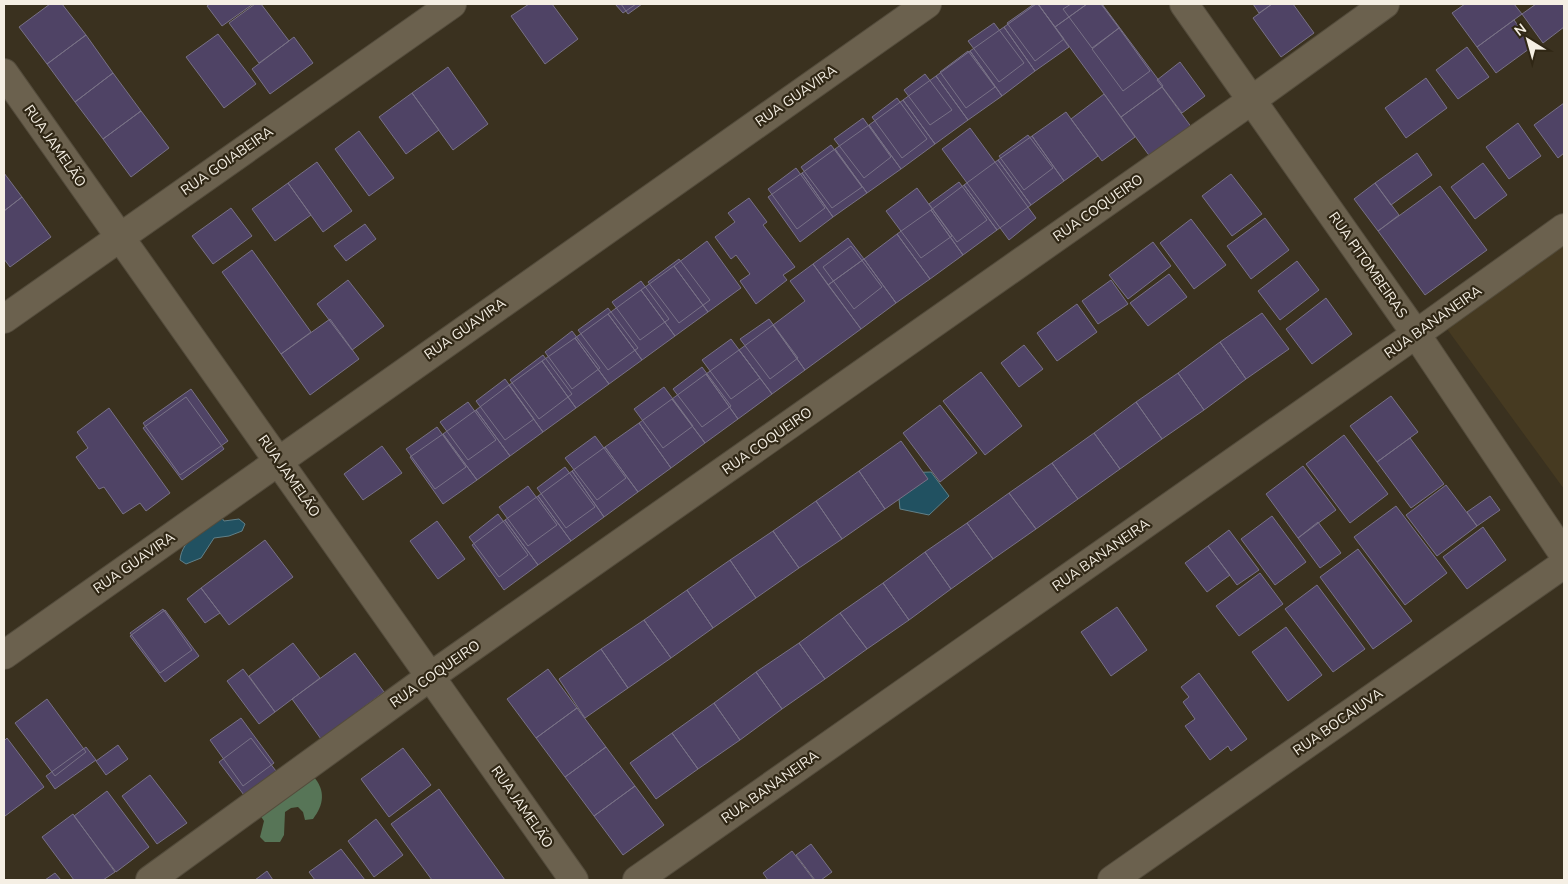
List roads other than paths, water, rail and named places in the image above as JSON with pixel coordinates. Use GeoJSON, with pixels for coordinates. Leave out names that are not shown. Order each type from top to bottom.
{"type":"FeatureCollection","features":[{"type":"Feature","properties":{"kind":"street","name":"RUA GOIABEIRA"},"geometry":{"type":"LineString","coordinates":[[4,319],[452,4]]}},
{"type":"Feature","properties":{"kind":"street","name":"RUA GUAVIRA"},"geometry":{"type":"LineString","coordinates":[[4,655],[927,4]]}},
{"type":"Feature","properties":{"kind":"street","name":"RUA PITOMBEIRAS"},"geometry":{"type":"LineString","coordinates":[[1184,4],[1416,334],[1564,555]]}},
{"type":"Feature","properties":{"kind":"street","name":"RUA COQUEIRO"},"geometry":{"type":"LineString","coordinates":[[150,880],[431,676],[1252,100],[1385,4]]}},
{"type":"Feature","properties":{"kind":"street","name":"RUA JAMELÃO"},"geometry":{"type":"LineString","coordinates":[[4,73],[574,880]]}},
{"type":"Feature","properties":{"kind":"street","name":"RUA BANANEIRA"},"geometry":{"type":"LineString","coordinates":[[637,880],[1416,334],[1564,228]]}},
{"type":"Feature","properties":{"kind":"street","name":"RUA BOCAIUVA"},"geometry":{"type":"LineString","coordinates":[[1112,880],[1564,564]]}},
{"type":"Feature","properties":{"kind":"water"},"geometry":{"type":"Polygon","coordinates":[[[931,472],[949,496],[929,515],[900,509],[897,480],[900,473],[931,472]]]}},
{"type":"Feature","properties":{"kind":"water"},"geometry":{"type":"Polygon","coordinates":[[[222,518],[224,521],[239,519],[245,524],[242,531],[229,536],[214,538],[201,558],[186,564],[180,560],[185,546],[195,535],[222,518]]]}}]}
